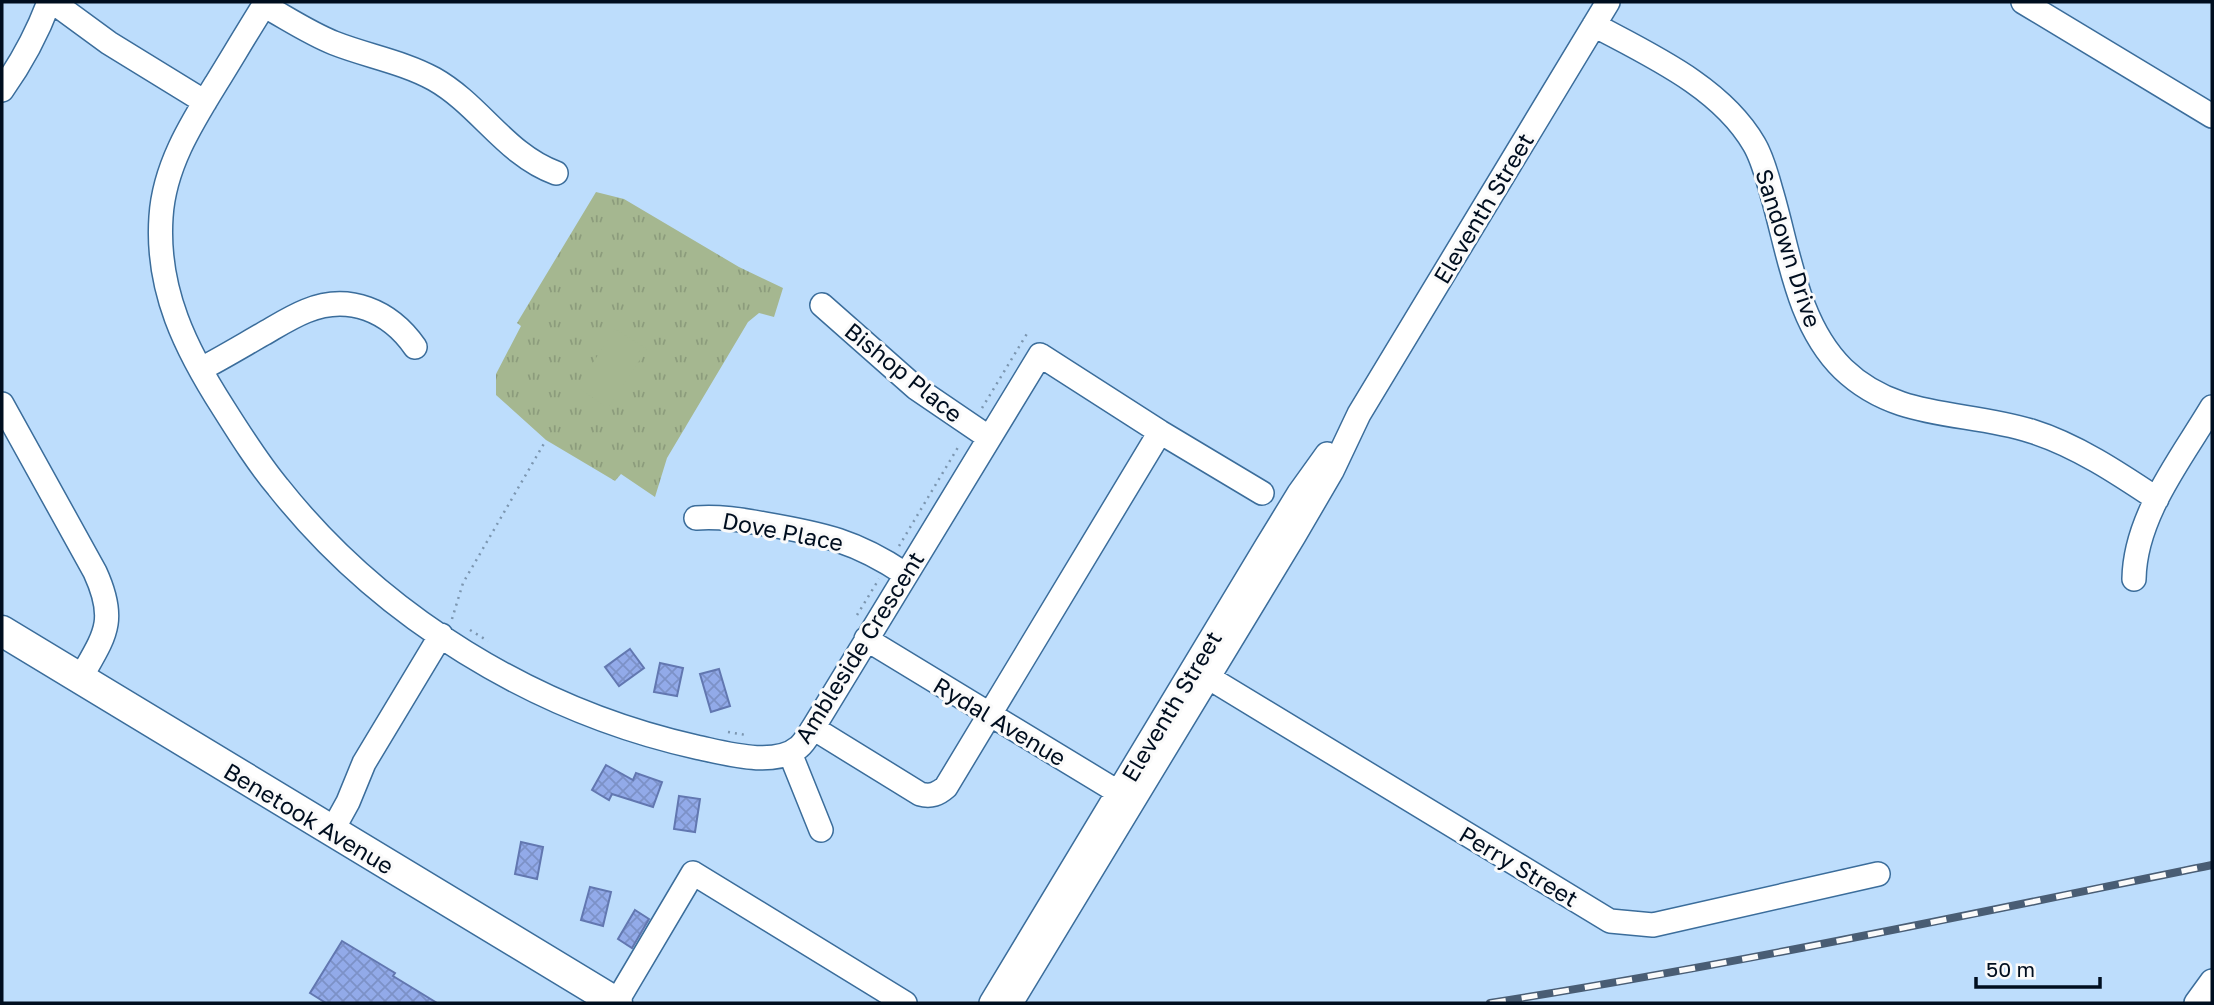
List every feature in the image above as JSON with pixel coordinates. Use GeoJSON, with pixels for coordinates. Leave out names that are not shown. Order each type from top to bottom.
{"type":"FeatureCollection","features":[{"type":"Feature","properties":{"kind":"main road","name":"Benetook Avenue"},"geometry":{"type":"LineString","coordinates":[[2,631],[616,1003]]}},
{"type":"Feature","properties":{"kind":"street","name":"Eleventh Street"},"geometry":{"type":"LineString","coordinates":[[1011,1003],[1126,797],[1201,673],[1299,493],[1359,414],[1608,2]]}},
{"type":"Feature","properties":{"kind":"street"},"geometry":{"type":"LineString","coordinates":[[2023,2],[2212,116]]}},
{"type":"Feature","properties":{"kind":"street"},"geometry":{"type":"LineString","coordinates":[[265,4],[332,42],[434,79],[470,105],[513,148],[530,161],[556,173]]}},
{"type":"Feature","properties":{"kind":"street","name":"Ambleside Crescent"},"geometry":{"type":"LineString","coordinates":[[265,4],[188,130],[165,187],[161,217],[162,267],[184,338],[249,447],[277,486],[332,547],[373,584],[447,627],[520,684],[569,707],[660,739],[736,755],[764,758],[784,755],[804,741],[813,728],[866,639],[897,569],[980,431],[1040,355],[1160,432]]}},
{"type":"Feature","properties":{"kind":"street"},"geometry":{"type":"LineString","coordinates":[[2,90],[28,51],[49,7],[205,102]]}},
{"type":"Feature","properties":{"kind":"street","name":"Sandown Drive"},"geometry":{"type":"LineString","coordinates":[[1594,25],[1702,87],[1736,118],[1754,144],[1765,167],[1795,281],[1807,314],[1820,340],[1840,367],[1863,387],[1908,407],[1987,419],[2033,432],[2114,471],[2157,499]]}},
{"type":"Feature","properties":{"kind":"street"},"geometry":{"type":"LineString","coordinates":[[201,369],[300,314],[337,304],[352,305],[383,316],[396,324],[415,347]]}},
{"type":"Feature","properties":{"kind":"street","name":"Bishop Place"},"geometry":{"type":"LineString","coordinates":[[822,305],[916,388],[980,431]]}},
{"type":"Feature","properties":{"kind":"street"},"geometry":{"type":"LineString","coordinates":[[2,404],[95,572],[105,596],[108,617],[106,628],[80,679]]}},
{"type":"Feature","properties":{"kind":"street"},"geometry":{"type":"LineString","coordinates":[[2134,579],[2134,558],[2157,499],[2212,407]]}},
{"type":"Feature","properties":{"kind":"street"},"geometry":{"type":"LineString","coordinates":[[813,728],[920,794],[927,796],[940,792],[946,787],[1160,432],[1262,493]]}},
{"type":"Feature","properties":{"kind":"street","name":"Dove Place"},"geometry":{"type":"LineString","coordinates":[[696,518],[726,518],[821,535],[866,550],[897,569]]}},
{"type":"Feature","properties":{"kind":"street"},"geometry":{"type":"LineString","coordinates":[[326,828],[337,796],[365,763],[447,627]]}},
{"type":"Feature","properties":{"kind":"street","name":"Rydal Avenue"},"geometry":{"type":"LineString","coordinates":[[866,639],[1126,797]]}},
{"type":"Feature","properties":{"kind":"street","name":"Perry Street"},"geometry":{"type":"LineString","coordinates":[[1201,673],[1610,921],[1653,925],[1878,874]]}},
{"type":"Feature","properties":{"kind":"street"},"geometry":{"type":"LineString","coordinates":[[790,752],[821,830]]}},
{"type":"Feature","properties":{"kind":"street","name":"Eleventh Street"},"geometry":{"type":"LineString","coordinates":[[991,1003],[1126,797]]}},
{"type":"Feature","properties":{"kind":"street"},"geometry":{"type":"LineString","coordinates":[[616,1003],[693,873],[905,1003]]}},
{"type":"Feature","properties":{"kind":"street"},"geometry":{"type":"LineString","coordinates":[[2196,1003],[2212,981]]}},
{"type":"Feature","properties":{"kind":"street"},"geometry":{"type":"LineString","coordinates":[[2206,1003],[2212,998]]}},
{"type":"Feature","properties":{"kind":"path"},"geometry":{"type":"LineString","coordinates":[[857,615],[897,569],[980,431],[1028,332]]}},
{"type":"Feature","properties":{"kind":"path"},"geometry":{"type":"LineString","coordinates":[[447,627],[463,583],[546,440]]}},
{"type":"Feature","properties":{"kind":"path"},"geometry":{"type":"LineString","coordinates":[[463,625],[496,645]]}},
{"type":"Feature","properties":{"kind":"path"},"geometry":{"type":"LineString","coordinates":[[722,731],[754,736]]}},
{"type":"Feature","properties":{"kind":"green space"},"geometry":{"type":"Polygon","coordinates":[[[596,192],[624,199],[739,267],[783,288],[774,317],[759,313],[748,322],[667,458],[655,497],[621,474],[615,481],[546,440],[496,395],[496,374],[521,326],[517,323],[596,192]]]}},
{"type":"Feature","properties":{"kind":"green space"},"geometry":{"type":"Polygon","coordinates":[[[615,329],[647,349],[608,408],[577,387],[615,329]]]}},
{"type":"Feature","properties":{"kind":"building"},"geometry":{"type":"Polygon","coordinates":[[[630,649],[644,668],[619,686],[605,667],[630,649]]]}},
{"type":"Feature","properties":{"kind":"building"},"geometry":{"type":"Polygon","coordinates":[[[660,663],[683,668],[677,696],[654,692],[660,663]]]}},
{"type":"Feature","properties":{"kind":"building"},"geometry":{"type":"Polygon","coordinates":[[[719,669],[730,706],[711,712],[700,674],[719,669]]]}},
{"type":"Feature","properties":{"kind":"building"},"geometry":{"type":"Polygon","coordinates":[[[606,765],[633,780],[636,773],[662,782],[653,807],[612,794],[609,800],[592,790],[606,765]]]}},
{"type":"Feature","properties":{"kind":"building"},"geometry":{"type":"Polygon","coordinates":[[[679,796],[700,799],[695,832],[674,829],[679,796]]]}},
{"type":"Feature","properties":{"kind":"building"},"geometry":{"type":"Polygon","coordinates":[[[521,842],[543,847],[537,879],[515,874],[521,842]]]}},
{"type":"Feature","properties":{"kind":"building"},"geometry":{"type":"Polygon","coordinates":[[[590,887],[611,892],[603,926],[581,920],[590,887]]]}},
{"type":"Feature","properties":{"kind":"building"},"geometry":{"type":"Polygon","coordinates":[[[635,910],[649,919],[632,948],[618,939],[635,910]]]}},
{"type":"Feature","properties":{"kind":"building"},"geometry":{"type":"Polygon","coordinates":[[[342,941],[395,973],[393,976],[437,1003],[326,1003],[310,993],[342,941]]]}},
{"type":"Feature","properties":{"kind":"railway"},"geometry":{"type":"LineString","coordinates":[[1490,1003],[1762,956],[2212,865]]}}]}
